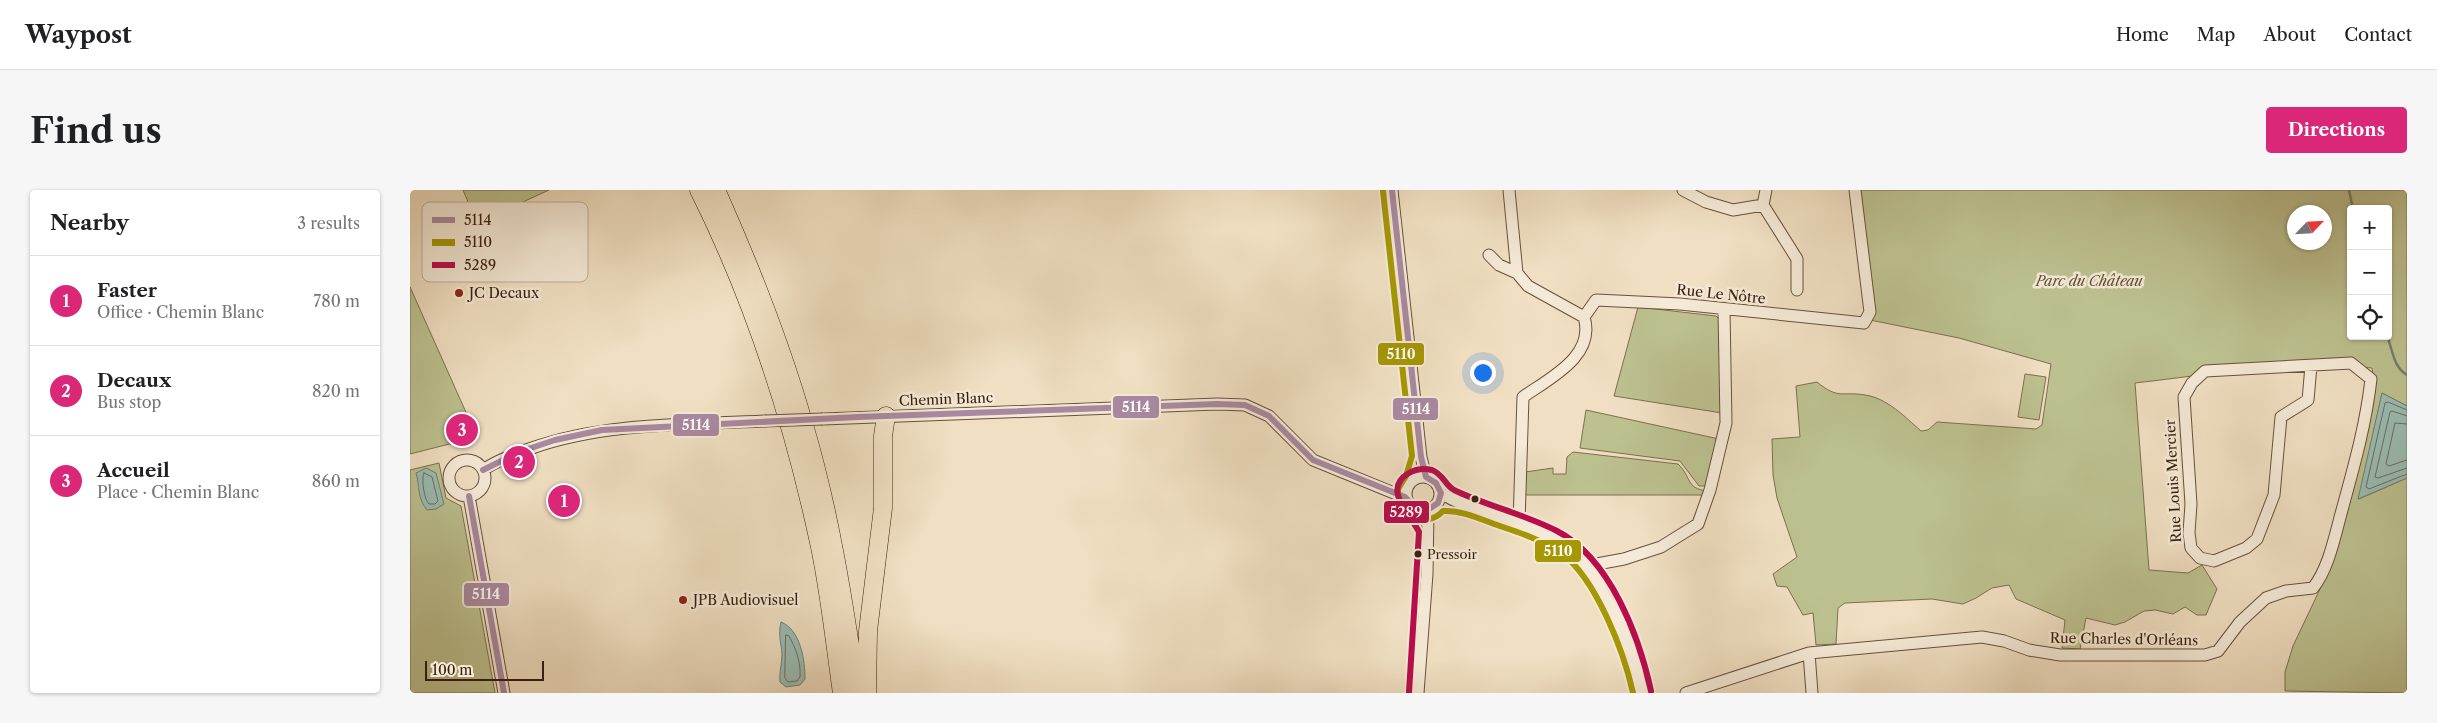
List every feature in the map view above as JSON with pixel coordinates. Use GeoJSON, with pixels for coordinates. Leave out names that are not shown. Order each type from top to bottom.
{"type":"FeatureCollection","features":[{"type":"Feature","properties":{"kind":"highway"},"geometry":{"type":"LineString","coordinates":[[699,190],[727,251],[757,328],[791,428],[820,548],[842,693]]}},
{"type":"Feature","properties":{"kind":"highway"},"geometry":{"type":"LineString","coordinates":[[716,190],[741,246],[774,331],[804,425],[833,542],[857,693]]}},
{"type":"Feature","properties":{"kind":"highway"},"geometry":{"type":"LineString","coordinates":[[867,693],[868,631],[883,508],[883,436],[886,416]]}},
{"type":"Feature","properties":{"kind":"street"},"geometry":{"type":"LineString","coordinates":[[1392,190],[1421,457],[1426,477],[1436,483],[1440,497]]}},
{"type":"Feature","properties":{"kind":"street"},"geometry":{"type":"LineString","coordinates":[[1509,190],[1516,273]]}},
{"type":"Feature","properties":{"kind":"street"},"geometry":{"type":"LineString","coordinates":[[1683,190],[1706,202],[1733,210],[1763,205]]}},
{"type":"Feature","properties":{"kind":"street"},"geometry":{"type":"LineString","coordinates":[[1766,190],[1763,205],[1797,259],[1797,290]]}},
{"type":"Feature","properties":{"kind":"street","name":"Rue Le Nôtre"},"geometry":{"type":"LineString","coordinates":[[1584,316],[1596,300],[1680,304],[1864,323],[1870,312],[1855,190]]}},
{"type":"Feature","properties":{"kind":"street"},"geometry":{"type":"LineString","coordinates":[[1489,255],[1499,265],[1516,273],[1528,286],[1584,316],[1586,335],[1582,348],[1572,361],[1523,397],[1519,523]]}},
{"type":"Feature","properties":{"kind":"street"},"geometry":{"type":"LineString","coordinates":[[1586,566],[1624,559],[1661,547],[1698,524],[1710,490],[1726,423],[1724,310]]}},
{"type":"Feature","properties":{"kind":"street","name":"Rue Charles d'Orléans"},"geometry":{"type":"LineString","coordinates":[[1686,693],[1809,653],[1982,637],[2004,641],[2029,650],[2060,655],[2205,655],[2218,651],[2240,622],[2266,598],[2286,591],[2313,588],[2332,548],[2366,418],[2371,379],[2351,363],[2205,372],[2189,387]]}},
{"type":"Feature","properties":{"kind":"street","name":"Rue Louis Mercier"},"geometry":{"type":"LineString","coordinates":[[2189,387],[2184,397],[2191,504],[2189,533],[2191,548],[2200,558],[2214,561],[2246,548],[2257,539],[2274,495],[2281,417],[2308,400],[2311,366]]}},
{"type":"Feature","properties":{"kind":"street","name":"Chemin Blanc"},"geometry":{"type":"LineString","coordinates":[[483,470],[519,452],[555,440],[602,430],[765,421],[1217,404],[1244,405],[1269,416],[1313,460],[1390,491],[1409,488]]}},
{"type":"Feature","properties":{"kind":"street"},"geometry":{"type":"LineString","coordinates":[[1421,457],[1409,488],[1408,504],[1423,511]]}},
{"type":"Feature","properties":{"kind":"street"},"geometry":{"type":"LineString","coordinates":[[467,460],[477,463],[483,470],[485,477],[482,487],[475,494],[469,496],[459,494],[451,485],[450,479],[452,468],[456,464],[467,460]]}},
{"type":"Feature","properties":{"kind":"street"},"geometry":{"type":"LineString","coordinates":[[1409,488],[1426,477]]}},
{"type":"Feature","properties":{"kind":"street"},"geometry":{"type":"LineString","coordinates":[[469,496],[504,693]]}},
{"type":"Feature","properties":{"kind":"street"},"geometry":{"type":"LineString","coordinates":[[1440,497],[1519,523],[1562,543],[1574,551],[1586,566],[1624,630],[1634,655],[1642,693]]}},
{"type":"Feature","properties":{"kind":"street"},"geometry":{"type":"LineString","coordinates":[[1423,511],[1440,497]]}},
{"type":"Feature","properties":{"kind":"street"},"geometry":{"type":"LineString","coordinates":[[1418,693],[1428,530],[1423,511]]}},
{"type":"Feature","properties":{"kind":"street"},"geometry":{"type":"LineString","coordinates":[[1809,653],[1812,693]]}},
{"type":"Feature","properties":{"kind":"green space"},"geometry":{"type":"Polygon","coordinates":[[[463,190],[549,190],[523,202],[468,202],[463,190]]]}},
{"type":"Feature","properties":{"kind":"green space","name":"Parc du Château"},"geometry":{"type":"Polygon","coordinates":[[[1858,190],[2407,190],[2407,406],[2382,393],[2359,499],[2407,478],[2407,693],[2285,691],[2285,672],[2293,646],[2320,589],[2339,533],[2373,375],[2372,368],[2342,366],[2283,367],[2135,383],[2149,570],[2188,573],[2202,565],[2217,589],[2206,615],[2197,615],[2185,607],[2173,614],[2155,610],[2144,611],[2125,622],[2115,625],[2086,618],[2080,649],[2062,648],[2065,620],[2016,599],[2009,585],[1992,588],[1963,604],[1932,599],[1845,603],[1838,608],[1836,644],[1816,645],[1813,613],[1803,615],[1787,587],[1777,586],[1773,574],[1797,557],[1777,498],[1773,475],[1772,439],[1800,437],[1796,386],[1817,382],[1824,388],[1836,393],[1873,397],[1888,404],[1921,431],[1928,430],[1937,422],[2036,429],[2042,425],[2051,364],[1959,338],[1870,320],[1858,190]]]}},
{"type":"Feature","properties":{"kind":"green space"},"geometry":{"type":"Polygon","coordinates":[[[410,287],[477,437],[410,454],[410,287]]]}},
{"type":"Feature","properties":{"kind":"green space"},"geometry":{"type":"Polygon","coordinates":[[[1638,307],[1716,316],[1721,321],[1722,413],[1614,396],[1638,307]]]}},
{"type":"Feature","properties":{"kind":"green space"},"geometry":{"type":"Polygon","coordinates":[[[2025,374],[2046,377],[2039,420],[2018,417],[2025,374]]]}},
{"type":"Feature","properties":{"kind":"green space"},"geometry":{"type":"Polygon","coordinates":[[[1586,410],[1719,439],[1708,486],[1699,486],[1680,461],[1580,448],[1586,410]]]}},
{"type":"Feature","properties":{"kind":"green space"},"geometry":{"type":"Polygon","coordinates":[[[1573,452],[1678,464],[1692,485],[1700,490],[1707,491],[1707,495],[1523,495],[1525,472],[1553,468],[1553,474],[1566,474],[1567,457],[1573,452]]]}},
{"type":"Feature","properties":{"kind":"green space"},"geometry":{"type":"Polygon","coordinates":[[[439,463],[446,498],[461,506],[495,693],[410,693],[410,470],[439,463]]]}},
{"type":"Feature","properties":{"kind":"water"},"geometry":{"type":"Polygon","coordinates":[[[2382,393],[2407,406],[2407,478],[2358,499],[2382,393]]]}},
{"type":"Feature","properties":{"kind":"water"},"geometry":{"type":"Polygon","coordinates":[[[426,468],[436,473],[444,504],[436,509],[427,510],[420,496],[416,473],[426,468]]]}},
{"type":"Feature","properties":{"kind":"water"},"geometry":{"type":"Polygon","coordinates":[[[781,622],[793,632],[803,655],[805,679],[800,685],[786,687],[780,682],[782,654],[781,622]]]}},
{"type":"Feature","properties":{"kind":"waterway"},"geometry":{"type":"LineString","coordinates":[[2349,190],[2352,205]]}},
{"type":"Feature","properties":{"kind":"waterway"},"geometry":{"type":"LineString","coordinates":[[2388,340],[2396,363],[2402,372],[2407,375]]}},
{"type":"Feature","properties":{"kind":"transit line","name":"5114"},"geometry":{"type":"LineString","coordinates":[[483,470],[519,452],[555,440],[602,430],[858,417],[1217,404],[1245,405],[1269,416],[1313,460],[1405,497],[1417,510],[1426,511],[1438,503],[1441,493],[1436,483],[1426,477],[1421,457],[1392,190]]}},
{"type":"Feature","properties":{"kind":"transit line","name":"5110"},"geometry":{"type":"LineString","coordinates":[[1383,191],[1412,456],[1406,476],[1398,489],[1402,505],[1407,512],[1420,519],[1436,517],[1443,511],[1469,515],[1529,536],[1561,553],[1574,565],[1597,597],[1623,657],[1633,693]]}},
{"type":"Feature","properties":{"kind":"transit line","name":"5289"},"geometry":{"type":"LineString","coordinates":[[1409,692],[1419,532],[1400,502],[1398,487],[1401,479],[1409,473],[1423,469],[1436,472],[1454,490],[1544,525],[1576,543],[1607,579],[1619,601],[1639,647],[1651,691]]}},
{"type":"Feature","properties":{"kind":"transit line","name":"5114"},"geometry":{"type":"LineString","coordinates":[[469,496],[504,693]]}},
{"type":"Feature","properties":{"kind":"place","name":"JC Decaux"},"geometry":{"type":"Point","coordinates":[459,293]}},
{"type":"Feature","properties":{"kind":"place","name":"Accueil"},"geometry":{"type":"Point","coordinates":[462,430]}},
{"type":"Feature","properties":{"kind":"place","name":"Decaux"},"geometry":{"type":"Point","coordinates":[519,462]}},
{"type":"Feature","properties":{"kind":"place","name":"Faster"},"geometry":{"type":"Point","coordinates":[564,501]}},
{"type":"Feature","properties":{"kind":"place","name":"Pressoir"},"geometry":{"type":"Point","coordinates":[1418,554]}},
{"type":"Feature","properties":{"kind":"place","name":"JPB Audiovisuel"},"geometry":{"type":"Point","coordinates":[683,600]}}]}
